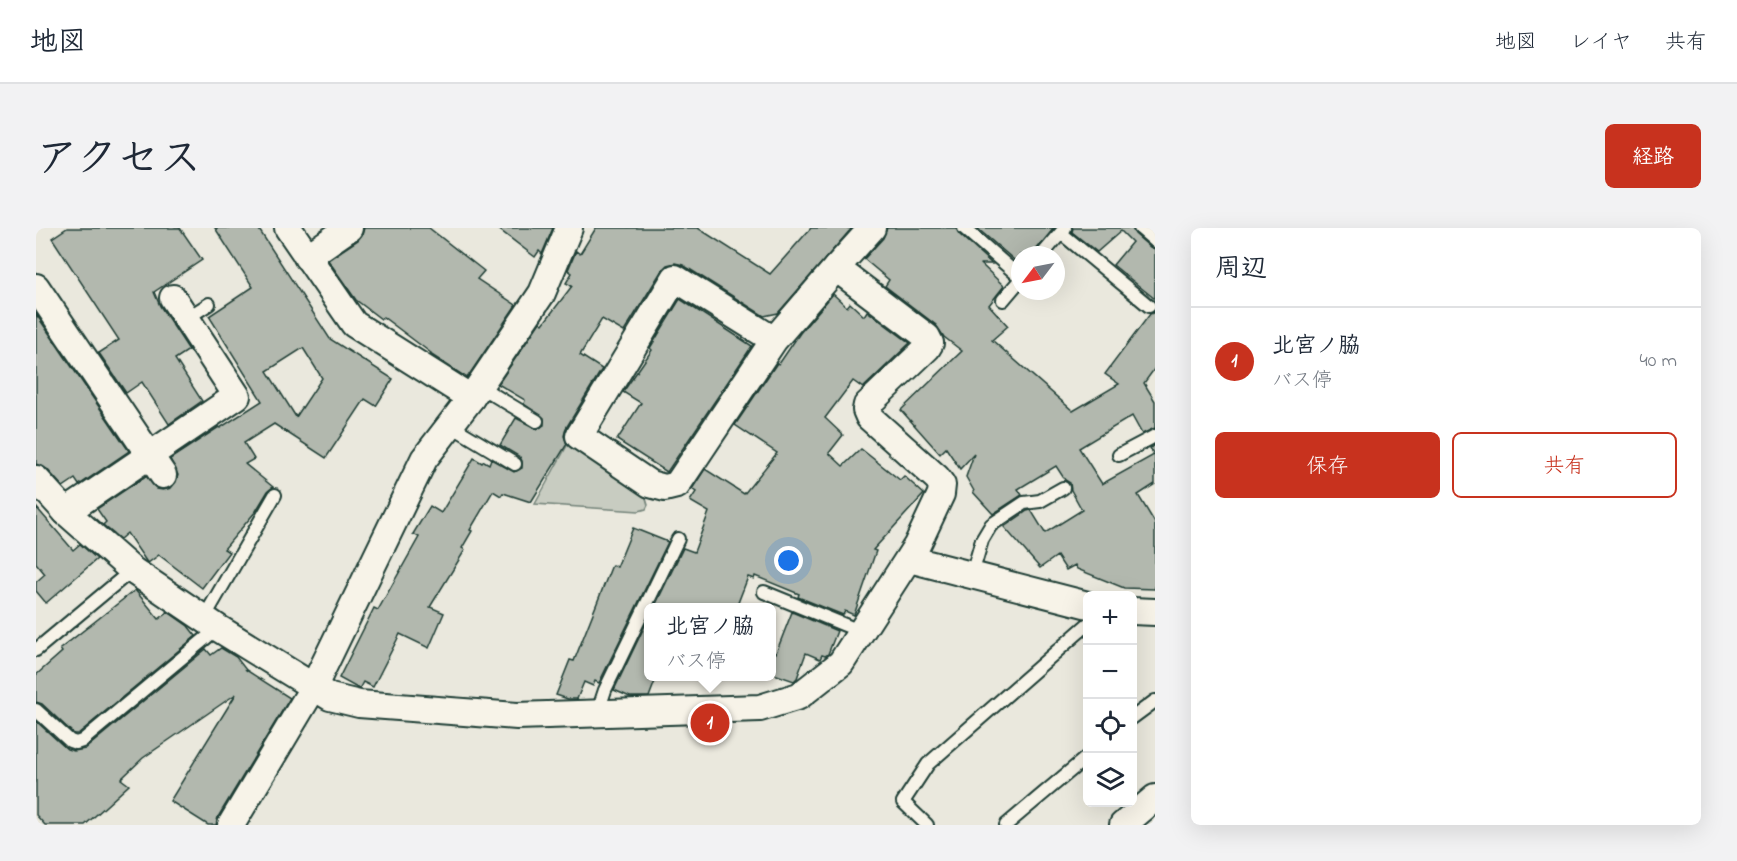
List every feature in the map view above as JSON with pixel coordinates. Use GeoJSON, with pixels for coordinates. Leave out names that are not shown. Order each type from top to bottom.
{"type":"FeatureCollection","features":[{"type":"Feature","properties":{"kind":"street"},"geometry":{"type":"LineString","coordinates":[[288,228],[354,324],[475,392]]}},
{"type":"Feature","properties":{"kind":"street"},"geometry":{"type":"LineString","coordinates":[[307,257],[349,228]]}},
{"type":"Feature","properties":{"kind":"street"},"geometry":{"type":"LineString","coordinates":[[231,825],[313,688],[424,459],[475,392],[542,293],[569,228]]}},
{"type":"Feature","properties":{"kind":"street"},"geometry":{"type":"LineString","coordinates":[[774,340],[675,278],[579,436],[650,484],[665,488],[677,485],[774,340],[872,228]]}},
{"type":"Feature","properties":{"kind":"street"},"geometry":{"type":"LineString","coordinates":[[36,479],[66,512],[132,570],[211,623],[330,697],[359,704],[517,716],[760,708],[799,696],[841,663],[909,559],[941,494],[942,485],[937,478],[869,417],[866,410],[867,405],[930,343],[927,337],[836,268]]}},
{"type":"Feature","properties":{"kind":"street"},"geometry":{"type":"LineString","coordinates":[[36,287],[156,465]]}},
{"type":"Feature","properties":{"kind":"street"},"geometry":{"type":"LineString","coordinates":[[66,512],[156,465],[237,396],[180,308]]}},
{"type":"Feature","properties":{"kind":"street"},"geometry":{"type":"LineString","coordinates":[[909,559],[1083,604]]}},
{"type":"Feature","properties":{"kind":"street"},"geometry":{"type":"LineString","coordinates":[[1137,611],[1155,612]]}},
{"type":"Feature","properties":{"kind":"street"},"geometry":{"type":"LineString","coordinates":[[1123,825],[1155,798]]}},
{"type":"Feature","properties":{"kind":"lane"},"geometry":{"type":"LineString","coordinates":[[964,228],[1011,270]]}},
{"type":"Feature","properties":{"kind":"lane"},"geometry":{"type":"LineString","coordinates":[[1140,228],[1155,241]]}},
{"type":"Feature","properties":{"kind":"lane"},"geometry":{"type":"LineString","coordinates":[[1050,246],[1063,230],[1149,306]]}},
{"type":"Feature","properties":{"kind":"lane"},"geometry":{"type":"LineString","coordinates":[[1003,300],[1011,290]]}},
{"type":"Feature","properties":{"kind":"lane"},"geometry":{"type":"LineString","coordinates":[[180,308],[209,304]]}},
{"type":"Feature","properties":{"kind":"lane"},"geometry":{"type":"LineString","coordinates":[[475,392],[537,421]]}},
{"type":"Feature","properties":{"kind":"lane"},"geometry":{"type":"LineString","coordinates":[[450,425],[515,464]]}},
{"type":"Feature","properties":{"kind":"lane"},"geometry":{"type":"LineString","coordinates":[[1119,455],[1155,436]]}},
{"type":"Feature","properties":{"kind":"lane"},"geometry":{"type":"LineString","coordinates":[[972,574],[982,540],[992,525],[1024,503],[1040,501],[1063,488]]}},
{"type":"Feature","properties":{"kind":"lane"},"geometry":{"type":"LineString","coordinates":[[36,710],[70,741],[76,743],[82,741],[211,623],[275,495]]}},
{"type":"Feature","properties":{"kind":"lane"},"geometry":{"type":"LineString","coordinates":[[647,603],[678,539]]}},
{"type":"Feature","properties":{"kind":"lane"},"geometry":{"type":"LineString","coordinates":[[36,650],[132,570]]}},
{"type":"Feature","properties":{"kind":"lane"},"geometry":{"type":"LineString","coordinates":[[764,592],[862,632]]}},
{"type":"Feature","properties":{"kind":"lane"},"geometry":{"type":"LineString","coordinates":[[597,714],[605,690],[644,609]]}},
{"type":"Feature","properties":{"kind":"lane"},"geometry":{"type":"LineString","coordinates":[[927,825],[903,802],[928,764],[1083,628]]}},
{"type":"Feature","properties":{"kind":"lane"},"geometry":{"type":"LineString","coordinates":[[1137,714],[1155,700]]}},
{"type":"Feature","properties":{"kind":"lane"},"geometry":{"type":"LineString","coordinates":[[1006,825],[1083,760]]}},
{"type":"Feature","properties":{"kind":"shaded area"},"geometry":{"type":"Polygon","coordinates":[[[568,444],[645,495],[648,505],[646,509],[639,511],[535,504],[568,444]]]}},
{"type":"Feature","properties":{"kind":"building"},"geometry":{"type":"Polygon","coordinates":[[[67,228],[180,228],[202,260],[154,292],[160,306],[189,350],[175,359],[202,401],[169,424],[142,382],[126,393],[99,353],[119,340],[52,238],[67,228]]]}},
{"type":"Feature","properties":{"kind":"building"},"geometry":{"type":"Polygon","coordinates":[[[215,228],[258,228],[330,339],[393,379],[376,406],[365,399],[326,458],[274,424],[244,443],[254,459],[245,464],[273,487],[224,549],[229,552],[202,588],[159,555],[148,563],[127,533],[120,539],[103,525],[106,522],[97,509],[146,476],[157,489],[171,488],[178,475],[170,459],[262,401],[209,316],[253,287],[215,228]],[[303,348],[267,371],[296,417],[322,378],[303,348]]]}},
{"type":"Feature","properties":{"kind":"building"},"geometry":{"type":"Polygon","coordinates":[[[364,228],[429,228],[484,271],[477,279],[516,305],[467,378],[356,300],[328,260],[358,240],[364,228]]]}},
{"type":"Feature","properties":{"kind":"building"},"geometry":{"type":"Polygon","coordinates":[[[497,228],[553,228],[542,254],[539,251],[535,257],[497,228]]]}},
{"type":"Feature","properties":{"kind":"building"},"geometry":{"type":"Polygon","coordinates":[[[596,228],[698,228],[770,274],[811,228],[852,228],[778,313],[764,316],[683,265],[675,263],[667,265],[662,270],[624,332],[602,319],[580,355],[602,369],[566,428],[564,436],[567,444],[531,502],[503,493],[501,496],[493,491],[470,530],[472,531],[462,548],[465,550],[430,607],[444,613],[429,648],[400,634],[373,687],[363,682],[359,689],[339,678],[374,608],[378,610],[419,537],[413,534],[430,506],[441,513],[474,458],[489,464],[491,459],[514,472],[522,468],[520,457],[500,445],[516,418],[537,429],[544,425],[544,418],[524,404],[525,400],[498,384],[540,322],[543,324],[572,286],[566,283],[572,273],[568,270],[576,251],[580,254],[596,228]]]}},
{"type":"Feature","properties":{"kind":"building"},"geometry":{"type":"Polygon","coordinates":[[[887,228],[956,228],[959,234],[992,264],[981,264],[1004,286],[989,305],[1008,326],[992,340],[1073,411],[1119,384],[1105,374],[1150,314],[1155,312],[1155,368],[1144,383],[1155,401],[1155,428],[1142,434],[1132,416],[1079,448],[1102,484],[1154,455],[1150,448],[1155,445],[1155,484],[1138,495],[1155,523],[1155,589],[1124,588],[1077,569],[1075,565],[1066,570],[1057,556],[1040,568],[1004,527],[1031,510],[1045,533],[1082,510],[1071,490],[1070,483],[1065,480],[1056,466],[1018,489],[1022,495],[993,514],[973,492],[966,477],[974,454],[960,469],[946,448],[940,454],[901,410],[962,351],[944,337],[936,325],[885,286],[889,280],[864,259],[883,238],[887,228]]]}},
{"type":"Feature","properties":{"kind":"building"},"geometry":{"type":"Polygon","coordinates":[[[977,228],[1054,228],[1039,246],[1011,246],[1011,257],[977,228]]]}},
{"type":"Feature","properties":{"kind":"building"},"geometry":{"type":"Polygon","coordinates":[[[1073,228],[1132,228],[1135,234],[1155,249],[1155,299],[1113,265],[1132,242],[1121,231],[1097,252],[1072,232],[1073,228]]]}},
{"type":"Feature","properties":{"kind":"building"},"geometry":{"type":"Polygon","coordinates":[[[833,294],[847,307],[850,303],[864,316],[867,311],[910,343],[863,388],[853,381],[825,418],[843,435],[829,453],[843,466],[861,449],[900,480],[904,476],[924,494],[873,550],[876,551],[854,615],[845,611],[843,615],[755,576],[754,579],[748,577],[738,603],[656,603],[683,548],[694,552],[709,512],[690,501],[696,492],[692,489],[705,469],[744,494],[777,453],[735,425],[800,333],[833,294]]]}},
{"type":"Feature","properties":{"kind":"building"},"geometry":{"type":"Polygon","coordinates":[[[680,299],[752,346],[667,472],[617,440],[641,403],[623,392],[652,350],[650,348],[680,299]]]}},
{"type":"Feature","properties":{"kind":"building"},"geometry":{"type":"Polygon","coordinates":[[[36,314],[129,451],[79,485],[75,479],[63,487],[47,469],[36,464],[36,314]]]}},
{"type":"Feature","properties":{"kind":"building"},"geometry":{"type":"Polygon","coordinates":[[[36,507],[73,550],[80,544],[97,559],[46,603],[36,591],[36,582],[45,574],[36,563],[36,507]]]}},
{"type":"Feature","properties":{"kind":"building"},"geometry":{"type":"Polygon","coordinates":[[[633,528],[668,542],[599,683],[595,681],[593,686],[584,682],[577,699],[556,695],[570,660],[574,661],[612,565],[617,567],[633,528]]]}},
{"type":"Feature","properties":{"kind":"building"},"geometry":{"type":"Polygon","coordinates":[[[135,590],[159,619],[168,612],[188,626],[196,636],[78,734],[74,734],[42,704],[36,702],[36,675],[62,652],[60,649],[135,590]]]}},
{"type":"Feature","properties":{"kind":"building"},"geometry":{"type":"Polygon","coordinates":[[[792,612],[837,631],[828,654],[822,655],[820,659],[806,653],[794,681],[776,675],[776,653],[792,612]]]}},
{"type":"Feature","properties":{"kind":"building"},"geometry":{"type":"Polygon","coordinates":[[[644,627],[644,681],[655,681],[649,697],[630,697],[614,690],[644,627]]]}},
{"type":"Feature","properties":{"kind":"building"},"geometry":{"type":"Polygon","coordinates":[[[221,648],[236,657],[246,670],[290,698],[218,817],[216,825],[208,825],[170,801],[236,694],[143,758],[121,779],[129,785],[85,825],[45,825],[36,815],[36,721],[67,749],[74,751],[85,749],[206,649],[211,655],[221,648]]]}},
{"type":"Feature","properties":{"kind":"place","name":"北宮ノ脇"},"geometry":{"type":"Point","coordinates":[710,723]}}]}
